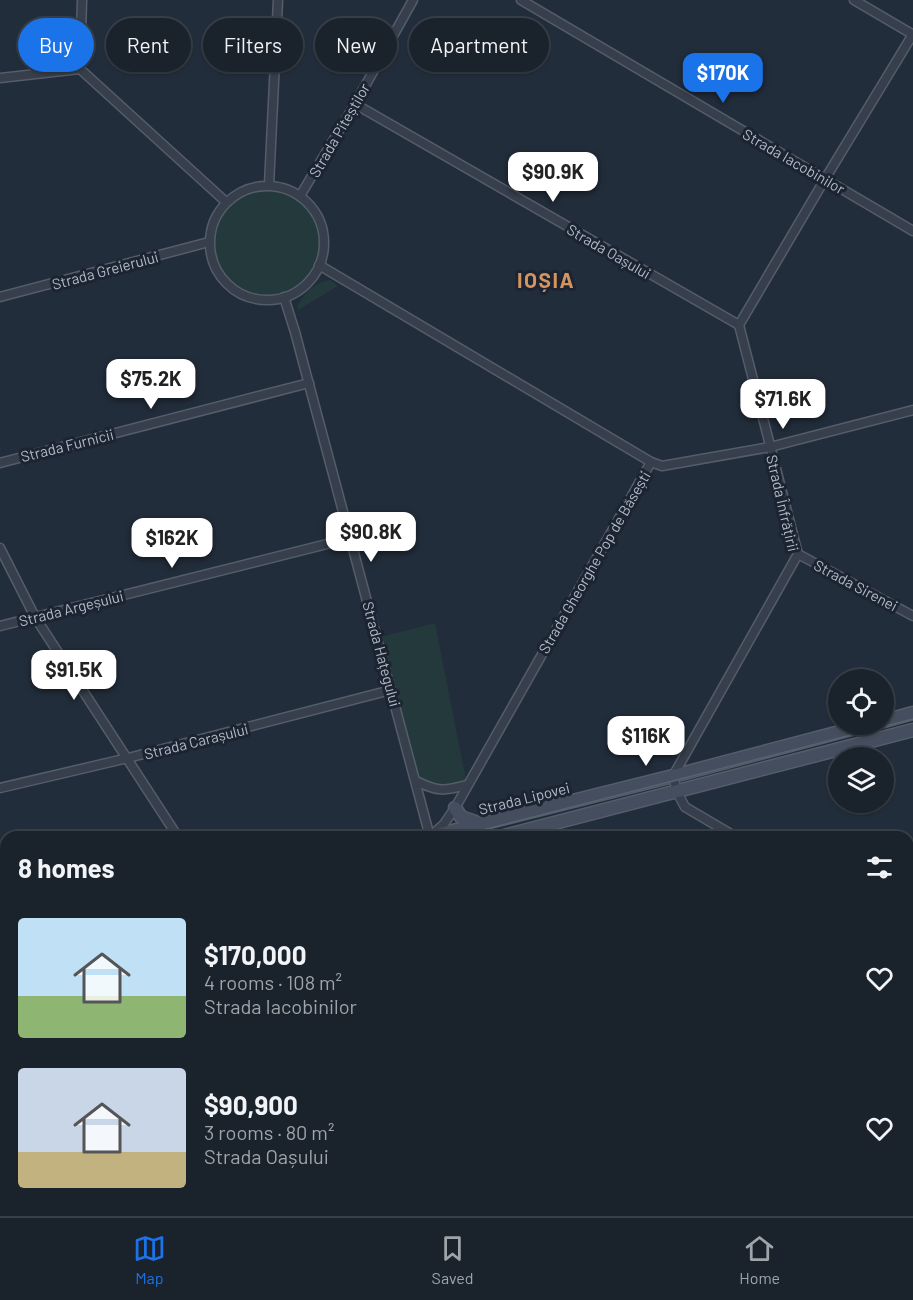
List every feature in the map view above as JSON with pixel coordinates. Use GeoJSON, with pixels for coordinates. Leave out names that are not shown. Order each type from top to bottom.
{"type":"FeatureCollection","features":[{"type":"Feature","properties":{"kind":"street"},"geometry":{"type":"LineString","coordinates":[[81,18],[82,0]]}},
{"type":"Feature","properties":{"kind":"street"},"geometry":{"type":"LineString","coordinates":[[269,185],[278,0]]}},
{"type":"Feature","properties":{"kind":"street","name":"Strada Piteștilor"},"geometry":{"type":"LineString","coordinates":[[300,196],[413,0]]}},
{"type":"Feature","properties":{"kind":"street","name":"Strada Iacobinilor"},"geometry":{"type":"LineString","coordinates":[[520,0],[913,231]]}},
{"type":"Feature","properties":{"kind":"street"},"geometry":{"type":"LineString","coordinates":[[739,325],[912,34],[854,0]]}},
{"type":"Feature","properties":{"kind":"street"},"geometry":{"type":"LineString","coordinates":[[0,78],[53,72]]}},
{"type":"Feature","properties":{"kind":"street"},"geometry":{"type":"LineString","coordinates":[[83,72],[226,202]]}},
{"type":"Feature","properties":{"kind":"street","name":"Strada Oașului"},"geometry":{"type":"LineString","coordinates":[[355,104],[739,325]]}},
{"type":"Feature","properties":{"kind":"street"},"geometry":{"type":"LineString","coordinates":[[269,185],[285,188],[300,196],[319,220],[323,235],[323,250],[313,276],[300,289],[285,297],[268,300],[248,297],[231,288],[218,274],[212,259],[209,242],[216,215],[226,202],[252,187],[269,185]]}},
{"type":"Feature","properties":{"kind":"street","name":"Strada Greierului"},"geometry":{"type":"LineString","coordinates":[[0,297],[209,242]]}},
{"type":"Feature","properties":{"kind":"street","name":"Strada Gheorghe Pop de Băsești"},"geometry":{"type":"LineString","coordinates":[[319,265],[651,462],[455,808],[436,831]]}},
{"type":"Feature","properties":{"kind":"street","name":"Strada Hațegului"},"geometry":{"type":"LineString","coordinates":[[285,297],[428,831]]}},
{"type":"Feature","properties":{"kind":"street","name":"Strada Înfrățirii"},"geometry":{"type":"LineString","coordinates":[[673,776],[798,554],[739,325]]}},
{"type":"Feature","properties":{"kind":"street","name":"Strada Furnicii"},"geometry":{"type":"LineString","coordinates":[[0,463],[309,383]]}},
{"type":"Feature","properties":{"kind":"street"},"geometry":{"type":"LineString","coordinates":[[651,462],[662,466],[770,447],[913,410]]}},
{"type":"Feature","properties":{"kind":"street","name":"Strada Argeșului"},"geometry":{"type":"LineString","coordinates":[[0,626],[351,538]]}},
{"type":"Feature","properties":{"kind":"street"},"geometry":{"type":"LineString","coordinates":[[0,548],[35,617],[174,831]]}},
{"type":"Feature","properties":{"kind":"street","name":"Strada Sirenei"},"geometry":{"type":"LineString","coordinates":[[798,554],[913,616]]}},
{"type":"Feature","properties":{"kind":"street","name":"Strada Carașului"},"geometry":{"type":"LineString","coordinates":[[0,788],[128,758],[391,690]]}},
{"type":"Feature","properties":{"kind":"street"},"geometry":{"type":"LineString","coordinates":[[894,718],[913,713]]}},
{"type":"Feature","properties":{"kind":"street","name":"Strada Lipovei"},"geometry":{"type":"LineString","coordinates":[[524,831],[913,730]]}},
{"type":"Feature","properties":{"kind":"street","name":"Strada Lipovei"},"geometry":{"type":"LineString","coordinates":[[456,831],[828,735]]}},
{"type":"Feature","properties":{"kind":"street"},"geometry":{"type":"LineString","coordinates":[[673,776],[677,792],[685,807],[726,831]]}},
{"type":"Feature","properties":{"kind":"street"},"geometry":{"type":"LineString","coordinates":[[416,781],[435,789],[448,790],[467,785]]}},
{"type":"Feature","properties":{"kind":"street"},"geometry":{"type":"LineString","coordinates":[[455,808],[461,817],[483,825]]}},
{"type":"Feature","properties":{"kind":"green space"},"geometry":{"type":"Polygon","coordinates":[[[267,186],[289,190],[307,203],[320,221],[324,243],[320,265],[307,283],[289,296],[267,300],[245,296],[227,283],[214,265],[210,243],[214,221],[227,203],[245,190],[267,186]]]}},
{"type":"Feature","properties":{"kind":"green space"},"geometry":{"type":"Polygon","coordinates":[[[330,280],[338,286],[298,310],[297,306],[310,289],[330,280]]]}},
{"type":"Feature","properties":{"kind":"green space"},"geometry":{"type":"Polygon","coordinates":[[[435,623],[467,785],[448,790],[416,781],[377,638],[435,623]]]}},
{"type":"Feature","properties":{"kind":"tram line"},"geometry":{"type":"LineString","coordinates":[[479,831],[913,719]]}},
{"type":"Feature","properties":{"kind":"district","name":"IOȘIA"},"geometry":{"type":"Point","coordinates":[546,279]}}]}
